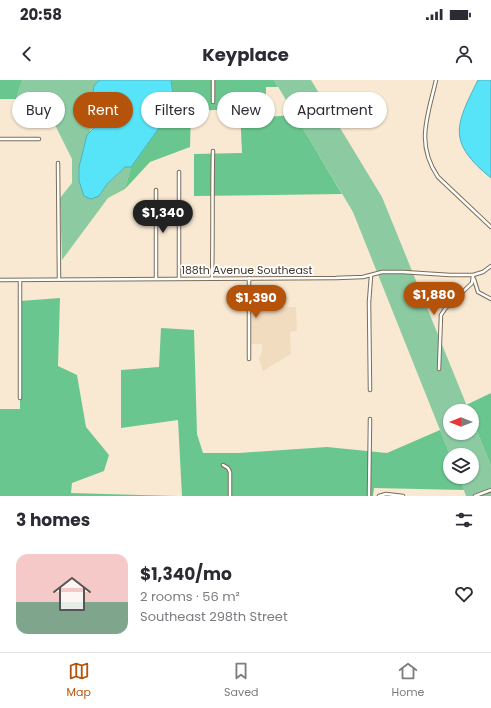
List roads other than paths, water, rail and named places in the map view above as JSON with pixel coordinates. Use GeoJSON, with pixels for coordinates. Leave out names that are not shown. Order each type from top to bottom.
{"type":"FeatureCollection","features":[{"type":"Feature","properties":{"kind":"street"},"geometry":{"type":"LineString","coordinates":[[213,80],[213,102]]}},
{"type":"Feature","properties":{"kind":"street"},"geometry":{"type":"LineString","coordinates":[[436,80],[425,127],[427,156],[438,177],[491,227]]}},
{"type":"Feature","properties":{"kind":"street"},"geometry":{"type":"LineString","coordinates":[[0,139],[39,139]]}},
{"type":"Feature","properties":{"kind":"street"},"geometry":{"type":"LineString","coordinates":[[212,278],[213,151]]}},
{"type":"Feature","properties":{"kind":"street"},"geometry":{"type":"LineString","coordinates":[[58,163],[59,279]]}},
{"type":"Feature","properties":{"kind":"street"},"geometry":{"type":"LineString","coordinates":[[179,172],[179,278]]}},
{"type":"Feature","properties":{"kind":"street"},"geometry":{"type":"LineString","coordinates":[[156,190],[156,278]]}},
{"type":"Feature","properties":{"kind":"street","name":"188th Avenue Southeast"},"geometry":{"type":"LineString","coordinates":[[0,280],[336,278],[371,276],[382,272],[473,275],[483,272],[491,266]]}},
{"type":"Feature","properties":{"kind":"street"},"geometry":{"type":"LineString","coordinates":[[473,275],[478,292],[491,299]]}},
{"type":"Feature","properties":{"kind":"street"},"geometry":{"type":"LineString","coordinates":[[440,369],[441,314],[472,283],[473,275]]}},
{"type":"Feature","properties":{"kind":"street"},"geometry":{"type":"LineString","coordinates":[[370,390],[371,276]]}},
{"type":"Feature","properties":{"kind":"street"},"geometry":{"type":"LineString","coordinates":[[249,278],[249,359]]}},
{"type":"Feature","properties":{"kind":"street"},"geometry":{"type":"LineString","coordinates":[[20,280],[20,398]]}},
{"type":"Feature","properties":{"kind":"street"},"geometry":{"type":"LineString","coordinates":[[369,496],[370,419]]}},
{"type":"Feature","properties":{"kind":"street"},"geometry":{"type":"LineString","coordinates":[[224,465],[230,472],[230,496]]}},
{"type":"Feature","properties":{"kind":"street"},"geometry":{"type":"LineString","coordinates":[[475,496],[491,490]]}},
{"type":"Feature","properties":{"kind":"street"},"geometry":{"type":"LineString","coordinates":[[379,496],[386,494],[403,496]]}},
{"type":"Feature","properties":{"kind":"water"},"geometry":{"type":"Polygon","coordinates":[[[99,80],[171,80],[173,92],[141,92],[141,128],[159,128],[131,167],[125,167],[107,184],[99,196],[91,199],[84,196],[79,181],[79,167],[87,135],[94,128],[133,128],[133,92],[93,92],[94,86],[99,80]]]}},
{"type":"Feature","properties":{"kind":"water"},"geometry":{"type":"Polygon","coordinates":[[[478,80],[491,80],[491,178],[467,154],[461,143],[459,133],[460,122],[464,110],[478,80]]]}}]}
